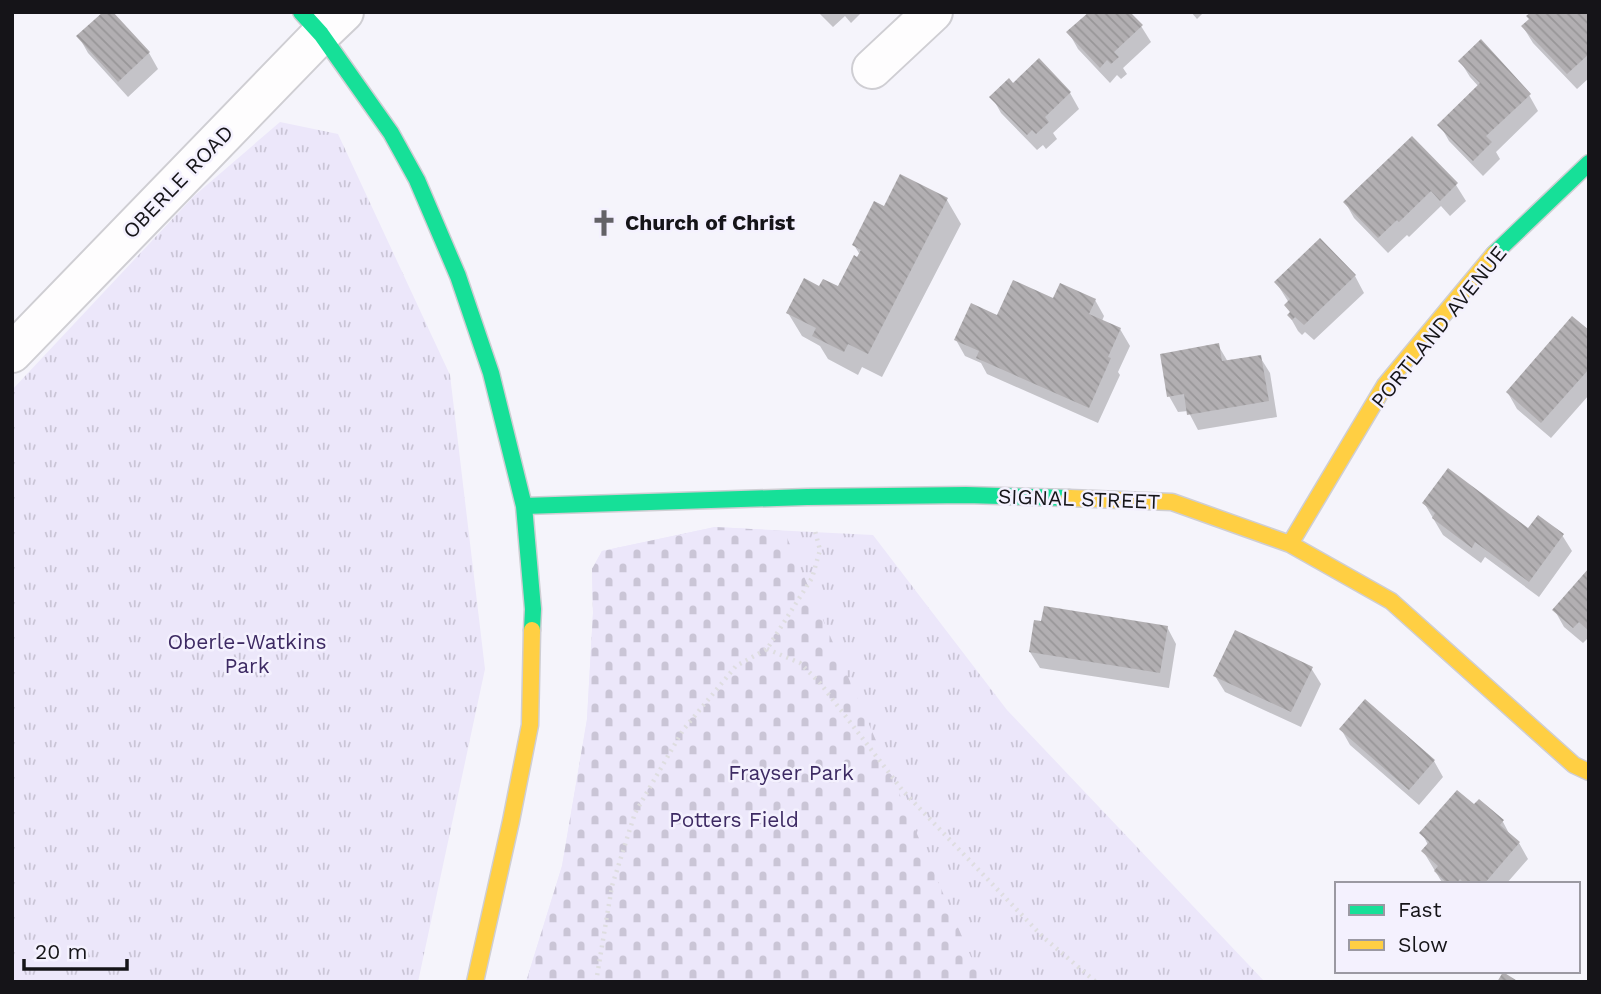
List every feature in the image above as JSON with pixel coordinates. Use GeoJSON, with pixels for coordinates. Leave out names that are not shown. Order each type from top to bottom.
{"type":"FeatureCollection","features":[{"type":"Feature","properties":{"kind":"street"},"geometry":{"type":"LineString","coordinates":[[872,69],[933,12]]}},
{"type":"Feature","properties":{"kind":"street"},"geometry":{"type":"LineString","coordinates":[[322,19],[391,132],[422,192],[458,276],[487,362],[524,506],[533,609],[530,725],[512,821],[475,982]]}},
{"type":"Feature","properties":{"kind":"street","name":"OBERLE ROAD"},"geometry":{"type":"LineString","coordinates":[[12,353],[322,19]]}},
{"type":"Feature","properties":{"kind":"street","name":"PORTLAND AVENUE"},"geometry":{"type":"LineString","coordinates":[[1290,544],[1385,385],[1491,257],[1589,163]]}},
{"type":"Feature","properties":{"kind":"street","name":"SIGNAL STREET"},"geometry":{"type":"LineString","coordinates":[[524,506],[967,495],[1172,502],[1290,544],[1391,601],[1574,765],[1589,772]]}},
{"type":"Feature","properties":{"kind":"path"},"geometry":{"type":"LineString","coordinates":[[596,982],[612,886],[635,813],[683,730],[736,666],[767,649],[812,578],[820,550],[807,497]]}},
{"type":"Feature","properties":{"kind":"path"},"geometry":{"type":"LineString","coordinates":[[767,649],[800,663],[821,683],[903,791],[1043,937],[1096,982]]}},
{"type":"Feature","properties":{"kind":"green space","name":"Oberle-Watkins Park"},"geometry":{"type":"Polygon","coordinates":[[[280,122],[338,134],[450,375],[485,669],[418,982],[12,982],[12,390],[194,196],[280,122]]]}},
{"type":"Feature","properties":{"kind":"green space","name":"Potters Field"},"geometry":{"type":"Polygon","coordinates":[[[715,527],[873,535],[1007,710],[1265,982],[526,982],[562,866],[587,720],[593,613],[592,569],[602,551],[715,527]]]}},
{"type":"Feature","properties":{"kind":"green space","name":"Potters Field"},"geometry":{"type":"Polygon","coordinates":[[[715,527],[784,531],[982,982],[526,982],[562,866],[587,719],[593,613],[592,569],[602,551],[715,527]]]}},
{"type":"Feature","properties":{"kind":"building"},"geometry":{"type":"Polygon","coordinates":[[[103,12],[113,12],[150,52],[118,82],[76,36],[103,12]]]}},
{"type":"Feature","properties":{"kind":"building"},"geometry":{"type":"Polygon","coordinates":[[[1089,12],[1130,12],[1143,25],[1114,52],[1119,57],[1111,64],[1107,60],[1100,68],[1066,32],[1089,12]]]}},
{"type":"Feature","properties":{"kind":"building"},"geometry":{"type":"Polygon","coordinates":[[[1531,12],[1589,12],[1589,54],[1567,74],[1521,26],[1529,19],[1526,16],[1531,12]]]}},
{"type":"Feature","properties":{"kind":"building"},"geometry":{"type":"Polygon","coordinates":[[[1481,39],[1531,94],[1486,136],[1492,142],[1473,161],[1437,125],[1480,83],[1458,61],[1481,39]]]}},
{"type":"Feature","properties":{"kind":"building"},"geometry":{"type":"Polygon","coordinates":[[[1039,58],[1071,92],[1045,117],[1049,122],[1036,134],[1032,130],[1027,135],[989,97],[1009,78],[1013,83],[1039,58]]]}},
{"type":"Feature","properties":{"kind":"building"},"geometry":{"type":"Polygon","coordinates":[[[1412,136],[1458,183],[1440,201],[1431,191],[1378,238],[1343,202],[1412,136]]]}},
{"type":"Feature","properties":{"kind":"building"},"geometry":{"type":"Polygon","coordinates":[[[900,174],[948,198],[868,354],[848,344],[844,352],[812,336],[816,328],[786,313],[804,278],[819,286],[823,279],[838,286],[854,255],[857,257],[861,250],[852,245],[874,201],[884,206],[900,174]]]}},
{"type":"Feature","properties":{"kind":"building"},"geometry":{"type":"Polygon","coordinates":[[[1320,238],[1356,275],[1304,325],[1295,317],[1292,320],[1287,315],[1290,312],[1284,305],[1290,299],[1274,282],[1320,238]]]}},
{"type":"Feature","properties":{"kind":"building"},"geometry":{"type":"Polygon","coordinates":[[[1013,280],[1053,298],[1060,283],[1096,299],[1089,314],[1121,328],[1089,408],[976,358],[979,351],[954,340],[971,303],[997,315],[1013,280]]]}},
{"type":"Feature","properties":{"kind":"building"},"geometry":{"type":"Polygon","coordinates":[[[1572,316],[1589,330],[1589,369],[1541,423],[1506,392],[1572,316]]]}},
{"type":"Feature","properties":{"kind":"building"},"geometry":{"type":"Polygon","coordinates":[[[1219,343],[1222,361],[1261,355],[1269,401],[1187,415],[1184,394],[1167,397],[1160,354],[1219,343]]]}},
{"type":"Feature","properties":{"kind":"building"},"geometry":{"type":"Polygon","coordinates":[[[1448,468],[1528,528],[1538,515],[1564,534],[1529,582],[1475,542],[1472,548],[1432,518],[1435,513],[1422,503],[1448,468]]]}},
{"type":"Feature","properties":{"kind":"building"},"geometry":{"type":"Polygon","coordinates":[[[1589,568],[1589,631],[1579,622],[1573,628],[1552,610],[1589,568]]]}},
{"type":"Feature","properties":{"kind":"building"},"geometry":{"type":"Polygon","coordinates":[[[1044,606],[1168,626],[1160,673],[1029,652],[1034,620],[1041,621],[1044,606]]]}},
{"type":"Feature","properties":{"kind":"building"},"geometry":{"type":"Polygon","coordinates":[[[1235,630],[1313,667],[1291,712],[1213,676],[1235,630]]]}},
{"type":"Feature","properties":{"kind":"building"},"geometry":{"type":"Polygon","coordinates":[[[1365,699],[1435,760],[1409,790],[1339,729],[1365,699]]]}},
{"type":"Feature","properties":{"kind":"building"},"geometry":{"type":"Polygon","coordinates":[[[1457,790],[1474,804],[1479,799],[1504,820],[1500,825],[1520,842],[1486,882],[1463,882],[1460,879],[1458,882],[1446,882],[1434,871],[1438,866],[1421,851],[1429,842],[1419,833],[1457,790]]]}},
{"type":"Feature","properties":{"kind":"building"},"geometry":{"type":"Polygon","coordinates":[[[1505,973],[1519,982],[1497,982],[1505,973]]]}},
{"type":"Feature","properties":{"kind":"traffic: fast"},"geometry":{"type":"LineString","coordinates":[[301,12],[321,34],[391,133],[417,180],[458,276],[491,373],[524,506],[533,609],[532,630]]}},
{"type":"Feature","properties":{"kind":"traffic: fast"},"geometry":{"type":"LineString","coordinates":[[1494,254],[1589,163]]}},
{"type":"Feature","properties":{"kind":"traffic: fast"},"geometry":{"type":"LineString","coordinates":[[524,506],[807,497],[966,495],[1069,498]]}},
{"type":"Feature","properties":{"kind":"traffic: slow"},"geometry":{"type":"LineString","coordinates":[[1290,544],[1385,385],[1494,254]]}},
{"type":"Feature","properties":{"kind":"traffic: slow"},"geometry":{"type":"LineString","coordinates":[[1069,498],[1172,502],[1290,544],[1391,601],[1574,765],[1589,772]]}},
{"type":"Feature","properties":{"kind":"traffic: slow"},"geometry":{"type":"LineString","coordinates":[[475,982],[530,725],[532,630]]}},
{"type":"Feature","properties":{"kind":"place","name":"Church of Christ"},"geometry":{"type":"Point","coordinates":[604,223]}},
{"type":"Feature","properties":{"kind":"park label","name":"Frayser Park"},"geometry":{"type":"Point","coordinates":[791,773]}}]}
